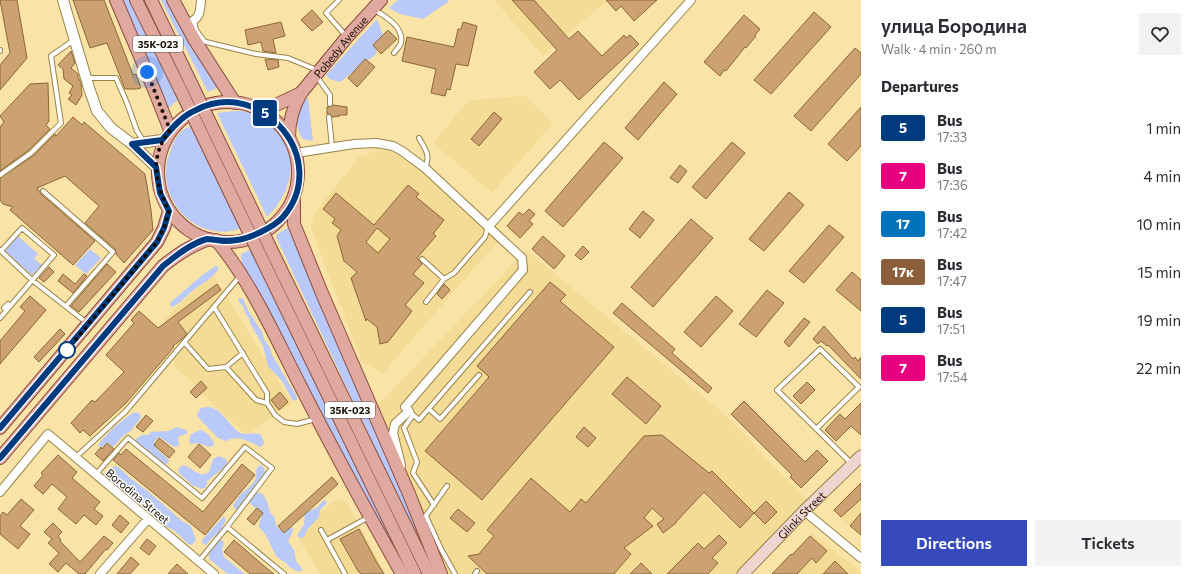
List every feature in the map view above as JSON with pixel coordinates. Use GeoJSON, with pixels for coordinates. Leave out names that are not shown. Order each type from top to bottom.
{"type":"FeatureCollection","features":[{"type":"Feature","properties":{"kind":"main road"},"geometry":{"type":"LineString","coordinates":[[116,0],[170,130]]}},
{"type":"Feature","properties":{"kind":"main road","name":"35К-023"},"geometry":{"type":"LineString","coordinates":[[136,0],[415,574]]}},
{"type":"Feature","properties":{"kind":"main road","name":"35К-023"},"geometry":{"type":"LineString","coordinates":[[151,0],[429,574]]}},
{"type":"Feature","properties":{"kind":"main road"},"geometry":{"type":"LineString","coordinates":[[173,0],[190,23],[235,103]]}},
{"type":"Feature","properties":{"kind":"main road","name":"Pobedy Avenue"},"geometry":{"type":"LineString","coordinates":[[289,136],[291,117],[301,93],[347,37],[377,4]]}},
{"type":"Feature","properties":{"kind":"main road","name":"Pobedy Avenue"},"geometry":{"type":"LineString","coordinates":[[253,107],[276,105],[301,93]]}},
{"type":"Feature","properties":{"kind":"main road"},"geometry":{"type":"LineString","coordinates":[[295,197],[282,218],[257,234],[238,240],[213,239],[194,233],[180,223],[169,211],[160,193],[156,167],[162,140],[180,120],[197,109],[219,103],[235,103],[253,107],[272,118],[289,136],[296,154],[299,175],[295,197],[294,224],[321,291],[409,494],[436,548],[441,574]]}},
{"type":"Feature","properties":{"kind":"main road"},"geometry":{"type":"LineString","coordinates":[[0,428],[89,325],[157,242],[164,228],[169,211]]}},
{"type":"Feature","properties":{"kind":"main road"},"geometry":{"type":"LineString","coordinates":[[213,239],[232,260],[263,313],[317,419],[402,574]]}},
{"type":"Feature","properties":{"kind":"main road"},"geometry":{"type":"LineString","coordinates":[[0,458],[163,266],[193,245],[213,239]]}},
{"type":"Feature","properties":{"kind":"main road","name":"Glinki Street"},"geometry":{"type":"LineString","coordinates":[[743,574],[804,511],[861,456]]}},
{"type":"Feature","properties":{"kind":"street"},"geometry":{"type":"LineString","coordinates":[[63,0],[97,111],[112,128],[132,144],[156,167]]}},
{"type":"Feature","properties":{"kind":"street"},"geometry":{"type":"LineString","coordinates":[[190,23],[199,16],[201,0]]}},
{"type":"Feature","properties":{"kind":"street"},"geometry":{"type":"LineString","coordinates":[[488,227],[691,0]]}},
{"type":"Feature","properties":{"kind":"street"},"geometry":{"type":"LineString","coordinates":[[132,144],[162,140]]}},
{"type":"Feature","properties":{"kind":"street"},"geometry":{"type":"LineString","coordinates":[[296,154],[332,147],[365,143],[392,146],[408,155],[425,168],[522,258],[524,263],[523,270],[405,407],[411,413],[395,424],[393,433],[409,494]]}},
{"type":"Feature","properties":{"kind":"street","name":"Borodina Street"},"geometry":{"type":"LineString","coordinates":[[0,492],[48,434],[214,574]]}},
{"type":"Feature","properties":{"kind":"street"},"geometry":{"type":"LineString","coordinates":[[804,511],[861,558]]}},
{"type":"Feature","properties":{"kind":"street"},"geometry":{"type":"LineString","coordinates":[[100,574],[148,519]]}},
{"type":"Feature","properties":{"kind":"lane"},"geometry":{"type":"LineString","coordinates":[[339,0],[326,13],[347,37]]}},
{"type":"Feature","properties":{"kind":"lane"},"geometry":{"type":"LineString","coordinates":[[377,4],[400,31],[401,43],[394,53]]}},
{"type":"Feature","properties":{"kind":"lane"},"geometry":{"type":"LineString","coordinates":[[0,175],[31,153],[61,122],[51,56],[74,40]]}},
{"type":"Feature","properties":{"kind":"lane"},"geometry":{"type":"LineString","coordinates":[[199,40],[256,54],[288,58],[317,73],[330,95],[330,104]]}},
{"type":"Feature","properties":{"kind":"lane"},"geometry":{"type":"LineString","coordinates":[[86,78],[116,78],[137,131],[145,142]]}},
{"type":"Feature","properties":{"kind":"lane"},"geometry":{"type":"LineString","coordinates":[[329,117],[332,147]]}},
{"type":"Feature","properties":{"kind":"lane"},"geometry":{"type":"LineString","coordinates":[[419,138],[428,153],[428,162],[425,168]]}},
{"type":"Feature","properties":{"kind":"lane"},"geometry":{"type":"LineString","coordinates":[[43,191],[113,252],[66,306]]}},
{"type":"Feature","properties":{"kind":"lane"},"geometry":{"type":"LineString","coordinates":[[426,302],[444,279],[454,273],[485,237],[488,227]]}},
{"type":"Feature","properties":{"kind":"lane"},"geometry":{"type":"LineString","coordinates":[[0,318],[32,280],[54,255],[22,228],[1,250],[32,280],[89,325]]}},
{"type":"Feature","properties":{"kind":"lane"},"geometry":{"type":"LineString","coordinates":[[422,259],[444,279]]}},
{"type":"Feature","properties":{"kind":"lane"},"geometry":{"type":"LineString","coordinates":[[76,457],[126,411],[241,275]]}},
{"type":"Feature","properties":{"kind":"lane"},"geometry":{"type":"LineString","coordinates":[[434,505],[413,473],[417,462],[404,428],[411,413],[419,420],[530,292]]}},
{"type":"Feature","properties":{"kind":"lane"},"geometry":{"type":"LineString","coordinates":[[4,308],[8,304],[10,306]]}},
{"type":"Feature","properties":{"kind":"lane"},"geometry":{"type":"LineString","coordinates":[[214,307],[267,393],[267,403],[275,415],[284,422],[297,424],[317,419]]}},
{"type":"Feature","properties":{"kind":"lane"},"geometry":{"type":"LineString","coordinates":[[184,342],[208,369],[226,367],[243,353]]}},
{"type":"Feature","properties":{"kind":"lane"},"geometry":{"type":"LineString","coordinates":[[816,429],[859,387],[820,349],[777,390],[816,429],[852,464]]}},
{"type":"Feature","properties":{"kind":"lane"},"geometry":{"type":"LineString","coordinates":[[226,367],[256,400],[267,403]]}},
{"type":"Feature","properties":{"kind":"lane"},"geometry":{"type":"LineString","coordinates":[[429,409],[440,419],[479,375]]}},
{"type":"Feature","properties":{"kind":"lane"},"geometry":{"type":"LineString","coordinates":[[96,474],[128,438],[202,498],[245,447],[272,468],[228,527],[199,561]]}},
{"type":"Feature","properties":{"kind":"lane"},"geometry":{"type":"LineString","coordinates":[[423,520],[447,486]]}},
{"type":"Feature","properties":{"kind":"lane"},"geometry":{"type":"LineString","coordinates":[[327,540],[370,516]]}},
{"type":"Feature","properties":{"kind":"lane"},"geometry":{"type":"LineString","coordinates":[[228,527],[284,574]]}},
{"type":"Feature","properties":{"kind":"lane"},"geometry":{"type":"LineString","coordinates":[[321,530],[345,574]]}},
{"type":"Feature","properties":{"kind":"lane"},"geometry":{"type":"LineString","coordinates":[[436,548],[455,574]]}},
{"type":"Feature","properties":{"kind":"shaded area"},"geometry":{"type":"Polygon","coordinates":[[[122,0],[132,0],[179,99],[167,109],[122,0]]]}},
{"type":"Feature","properties":{"kind":"shaded area"},"geometry":{"type":"Polygon","coordinates":[[[161,0],[170,0],[219,87],[208,92],[161,0]]]}},
{"type":"Feature","properties":{"kind":"shaded area"},"geometry":{"type":"Polygon","coordinates":[[[398,0],[449,0],[423,19],[400,14],[389,8],[398,0]]]}},
{"type":"Feature","properties":{"kind":"shaded area"},"geometry":{"type":"Polygon","coordinates":[[[494,0],[607,0],[543,56],[494,0]]]}},
{"type":"Feature","properties":{"kind":"shaded area"},"geometry":{"type":"Polygon","coordinates":[[[377,19],[383,35],[375,55],[340,82],[330,79],[326,75],[377,19]]]}},
{"type":"Feature","properties":{"kind":"shaded area"},"geometry":{"type":"Polygon","coordinates":[[[525,96],[553,123],[492,193],[433,143],[468,102],[473,100],[525,96]]]}},
{"type":"Feature","properties":{"kind":"shaded area"},"geometry":{"type":"Polygon","coordinates":[[[308,98],[313,141],[303,139],[297,125],[300,101],[308,98]]]}},
{"type":"Feature","properties":{"kind":"shaded area"},"geometry":{"type":"Polygon","coordinates":[[[235,111],[250,112],[262,118],[282,138],[288,149],[290,173],[288,185],[276,207],[267,217],[217,113],[235,111]]]}},
{"type":"Feature","properties":{"kind":"shaded area"},"geometry":{"type":"Polygon","coordinates":[[[192,125],[242,228],[222,232],[202,228],[181,213],[174,202],[166,178],[166,165],[176,138],[183,130],[192,125]]]}},
{"type":"Feature","properties":{"kind":"shaded area"},"geometry":{"type":"Polygon","coordinates":[[[375,151],[393,151],[408,158],[498,241],[383,373],[362,362],[311,228],[316,211],[359,157],[375,151]]]}},
{"type":"Feature","properties":{"kind":"shaded area"},"geometry":{"type":"Polygon","coordinates":[[[290,226],[419,531],[415,533],[277,239],[276,235],[290,226]]]}},
{"type":"Feature","properties":{"kind":"shaded area"},"geometry":{"type":"Polygon","coordinates":[[[18,236],[38,254],[34,259],[42,265],[32,275],[5,251],[18,236]]]}},
{"type":"Feature","properties":{"kind":"shaded area"},"geometry":{"type":"Polygon","coordinates":[[[90,249],[101,258],[86,274],[75,265],[90,249]]]}},
{"type":"Feature","properties":{"kind":"shaded area"},"geometry":{"type":"Polygon","coordinates":[[[252,249],[395,542],[392,544],[242,271],[241,254],[252,249]]]}},
{"type":"Feature","properties":{"kind":"shaded area"},"geometry":{"type":"Polygon","coordinates":[[[526,250],[721,411],[808,501],[736,574],[442,574],[377,406],[526,250]]]}},
{"type":"Feature","properties":{"kind":"shaded area"},"geometry":{"type":"Polygon","coordinates":[[[216,266],[219,267],[211,277],[179,303],[171,307],[170,304],[172,301],[205,273],[216,266]]]}},
{"type":"Feature","properties":{"kind":"shaded area"},"geometry":{"type":"Polygon","coordinates":[[[213,274],[292,403],[246,435],[202,393],[207,388],[201,381],[196,386],[175,367],[174,360],[180,350],[163,320],[213,274]]]}},
{"type":"Feature","properties":{"kind":"shaded area"},"geometry":{"type":"Polygon","coordinates":[[[239,298],[243,299],[249,312],[262,332],[272,355],[297,397],[297,400],[293,401],[282,381],[268,366],[263,346],[245,313],[243,306],[238,301],[239,298]]]}},
{"type":"Feature","properties":{"kind":"shaded area"},"geometry":{"type":"Polygon","coordinates":[[[208,407],[221,413],[240,433],[261,435],[264,442],[263,445],[260,447],[248,441],[235,438],[227,441],[218,438],[198,417],[197,414],[201,408],[208,407]]]}},
{"type":"Feature","properties":{"kind":"shaded area"},"geometry":{"type":"Polygon","coordinates":[[[135,412],[139,413],[141,416],[132,430],[124,435],[113,447],[107,442],[103,447],[98,446],[115,427],[126,417],[135,412]]]}},
{"type":"Feature","properties":{"kind":"shaded area"},"geometry":{"type":"Polygon","coordinates":[[[176,427],[186,430],[188,433],[178,437],[179,445],[176,447],[158,437],[154,442],[157,449],[168,459],[169,462],[166,464],[136,443],[136,439],[142,435],[148,435],[151,432],[169,431],[176,427]]]}},
{"type":"Feature","properties":{"kind":"shaded area"},"geometry":{"type":"Polygon","coordinates":[[[200,430],[210,436],[214,443],[213,446],[209,447],[198,443],[191,444],[189,441],[191,434],[200,430]]]}},
{"type":"Feature","properties":{"kind":"shaded area"},"geometry":{"type":"Polygon","coordinates":[[[219,456],[226,459],[226,466],[207,481],[205,488],[202,489],[192,485],[179,473],[178,470],[182,465],[199,473],[205,474],[209,472],[213,459],[219,456]]]}},
{"type":"Feature","properties":{"kind":"shaded area"},"geometry":{"type":"Polygon","coordinates":[[[262,465],[265,476],[254,489],[256,492],[263,494],[270,512],[275,518],[278,528],[282,530],[292,527],[293,531],[288,541],[294,550],[296,561],[302,570],[299,572],[289,567],[276,556],[266,535],[259,527],[262,512],[250,503],[237,510],[234,508],[233,505],[241,494],[253,483],[256,478],[257,468],[262,465]]]}},
{"type":"Feature","properties":{"kind":"shaded area"},"geometry":{"type":"Polygon","coordinates":[[[115,466],[150,493],[182,521],[191,526],[196,540],[192,545],[188,544],[175,531],[165,526],[151,510],[139,504],[110,483],[108,472],[115,466]]]}},
{"type":"Feature","properties":{"kind":"shaded area"},"geometry":{"type":"Polygon","coordinates":[[[861,480],[861,535],[832,510],[861,480]]]}},
{"type":"Feature","properties":{"kind":"shaded area"},"geometry":{"type":"Polygon","coordinates":[[[325,500],[327,503],[320,510],[319,517],[307,530],[304,537],[300,538],[297,536],[304,524],[305,513],[318,507],[325,500]]]}},
{"type":"Feature","properties":{"kind":"shaded area"},"geometry":{"type":"Polygon","coordinates":[[[342,500],[347,503],[386,574],[321,574],[299,540],[304,527],[333,502],[342,500]]]}},
{"type":"Feature","properties":{"kind":"shaded area"},"geometry":{"type":"Polygon","coordinates":[[[224,516],[226,520],[219,533],[206,545],[203,544],[202,540],[224,516]]]}},
{"type":"Feature","properties":{"kind":"shaded area"},"geometry":{"type":"Polygon","coordinates":[[[812,533],[861,572],[861,574],[772,574],[812,533]]]}},
{"type":"Feature","properties":{"kind":"shaded area"},"geometry":{"type":"Polygon","coordinates":[[[219,539],[224,543],[222,549],[224,557],[245,574],[228,574],[210,560],[210,552],[219,539]]]}},
{"type":"Feature","properties":{"kind":"building"},"geometry":{"type":"Polygon","coordinates":[[[0,0],[17,0],[27,58],[0,90],[0,65],[10,53],[0,0]]]}},
{"type":"Feature","properties":{"kind":"building"},"geometry":{"type":"Polygon","coordinates":[[[73,0],[104,0],[133,75],[136,74],[141,88],[125,89],[107,43],[90,48],[73,0]]]}},
{"type":"Feature","properties":{"kind":"building"},"geometry":{"type":"Polygon","coordinates":[[[512,0],[534,0],[569,39],[578,31],[602,56],[624,35],[626,38],[630,35],[639,44],[579,100],[560,80],[550,89],[534,72],[557,50],[512,0]]]}},
{"type":"Feature","properties":{"kind":"building"},"geometry":{"type":"Polygon","coordinates":[[[606,0],[657,0],[634,21],[621,6],[616,11],[606,0]]]}},
{"type":"Feature","properties":{"kind":"building"},"geometry":{"type":"Polygon","coordinates":[[[312,10],[323,22],[312,31],[301,20],[312,10]]]}},
{"type":"Feature","properties":{"kind":"building"},"geometry":{"type":"Polygon","coordinates":[[[814,12],[831,27],[771,94],[754,80],[814,12]]]}},
{"type":"Feature","properties":{"kind":"building"},"geometry":{"type":"Polygon","coordinates":[[[744,15],[760,29],[746,48],[745,47],[726,71],[724,70],[720,76],[704,62],[744,15]]]}},
{"type":"Feature","properties":{"kind":"building"},"geometry":{"type":"Polygon","coordinates":[[[281,22],[285,36],[273,39],[276,53],[263,51],[261,42],[248,45],[245,30],[281,22]]]}},
{"type":"Feature","properties":{"kind":"building"},"geometry":{"type":"Polygon","coordinates":[[[463,22],[477,26],[468,66],[456,64],[450,90],[447,89],[445,96],[431,93],[436,69],[402,61],[407,37],[454,47],[458,29],[461,29],[463,22]]]}},
{"type":"Feature","properties":{"kind":"building"},"geometry":{"type":"Polygon","coordinates":[[[388,30],[397,39],[381,54],[373,45],[388,30]]]}},
{"type":"Feature","properties":{"kind":"building"},"geometry":{"type":"Polygon","coordinates":[[[855,48],[861,53],[861,74],[811,131],[794,116],[855,48]]]}},
{"type":"Feature","properties":{"kind":"building"},"geometry":{"type":"Polygon","coordinates":[[[71,51],[75,63],[71,68],[78,74],[81,83],[82,95],[76,105],[68,99],[72,95],[69,93],[73,86],[64,79],[63,69],[58,65],[71,51]]]}},
{"type":"Feature","properties":{"kind":"building"},"geometry":{"type":"Polygon","coordinates":[[[265,59],[278,60],[279,67],[268,70],[265,59]]]}},
{"type":"Feature","properties":{"kind":"building"},"geometry":{"type":"Polygon","coordinates":[[[365,59],[375,67],[357,87],[348,78],[365,59]]]}},
{"type":"Feature","properties":{"kind":"building"},"geometry":{"type":"Polygon","coordinates":[[[664,82],[677,94],[638,140],[625,128],[664,82]]]}},
{"type":"Feature","properties":{"kind":"building"},"geometry":{"type":"Polygon","coordinates":[[[48,83],[49,121],[46,125],[50,129],[29,150],[0,171],[0,127],[4,122],[0,116],[30,84],[48,83]]]}},
{"type":"Feature","properties":{"kind":"building"},"geometry":{"type":"Polygon","coordinates":[[[333,105],[347,107],[347,115],[332,117],[330,114],[327,114],[327,107],[333,105]]]}},
{"type":"Feature","properties":{"kind":"building"},"geometry":{"type":"Polygon","coordinates":[[[861,107],[861,146],[847,161],[828,144],[861,107]]]}},
{"type":"Feature","properties":{"kind":"building"},"geometry":{"type":"Polygon","coordinates":[[[494,112],[502,119],[479,146],[471,139],[494,112]]]}},
{"type":"Feature","properties":{"kind":"building"},"geometry":{"type":"Polygon","coordinates":[[[73,117],[82,125],[84,122],[145,174],[153,230],[124,263],[116,254],[115,249],[85,223],[99,206],[65,176],[37,188],[41,194],[95,241],[73,265],[10,210],[13,207],[3,204],[0,200],[0,178],[33,156],[55,134],[56,136],[73,117]]]}},
{"type":"Feature","properties":{"kind":"building"},"geometry":{"type":"Polygon","coordinates":[[[604,142],[623,158],[563,227],[545,211],[604,142]]]}},
{"type":"Feature","properties":{"kind":"building"},"geometry":{"type":"Polygon","coordinates":[[[732,142],[745,153],[706,199],[692,187],[732,142]]]}},
{"type":"Feature","properties":{"kind":"building"},"geometry":{"type":"Polygon","coordinates":[[[680,165],[687,171],[678,183],[670,178],[680,165]]]}},
{"type":"Feature","properties":{"kind":"building"},"geometry":{"type":"Polygon","coordinates":[[[408,185],[419,194],[416,197],[444,220],[433,234],[436,236],[417,258],[422,264],[413,274],[424,283],[405,305],[412,311],[388,342],[380,344],[377,327],[367,319],[366,321],[351,278],[357,272],[344,261],[337,236],[341,230],[332,223],[335,219],[323,209],[336,193],[374,225],[408,185]],[[377,228],[366,242],[378,253],[390,239],[377,228]]]}},
{"type":"Feature","properties":{"kind":"building"},"geometry":{"type":"Polygon","coordinates":[[[789,192],[804,205],[764,251],[749,239],[789,192]]]}},
{"type":"Feature","properties":{"kind":"building"},"geometry":{"type":"Polygon","coordinates":[[[529,209],[535,214],[529,221],[533,224],[520,238],[507,226],[519,212],[523,215],[529,209]]]}},
{"type":"Feature","properties":{"kind":"building"},"geometry":{"type":"Polygon","coordinates":[[[643,211],[654,220],[640,238],[629,229],[643,211]]]}},
{"type":"Feature","properties":{"kind":"building"},"geometry":{"type":"Polygon","coordinates":[[[691,219],[713,238],[653,307],[631,287],[691,219]]]}},
{"type":"Feature","properties":{"kind":"building"},"geometry":{"type":"Polygon","coordinates":[[[829,225],[844,237],[804,283],[789,271],[829,225]]]}},
{"type":"Feature","properties":{"kind":"building"},"geometry":{"type":"Polygon","coordinates":[[[543,236],[565,256],[554,269],[532,249],[543,236]]]}},
{"type":"Feature","properties":{"kind":"building"},"geometry":{"type":"Polygon","coordinates":[[[583,246],[589,252],[581,260],[575,255],[583,246]]]}},
{"type":"Feature","properties":{"kind":"building"},"geometry":{"type":"Polygon","coordinates":[[[107,264],[116,272],[79,312],[71,306],[107,264]]]}},
{"type":"Feature","properties":{"kind":"building"},"geometry":{"type":"Polygon","coordinates":[[[49,267],[54,272],[44,282],[39,278],[49,267]]]}},
{"type":"Feature","properties":{"kind":"building"},"geometry":{"type":"Polygon","coordinates":[[[852,272],[861,280],[861,311],[836,290],[852,272]]]}},
{"type":"Feature","properties":{"kind":"building"},"geometry":{"type":"Polygon","coordinates":[[[63,274],[75,284],[84,274],[87,276],[73,293],[58,281],[63,274]]]}},
{"type":"Feature","properties":{"kind":"building"},"geometry":{"type":"Polygon","coordinates":[[[550,282],[566,295],[560,301],[614,347],[482,500],[425,451],[489,377],[477,366],[550,282]]]}},
{"type":"Feature","properties":{"kind":"building"},"geometry":{"type":"Polygon","coordinates":[[[217,284],[221,290],[178,322],[187,334],[173,346],[174,347],[126,403],[90,436],[83,430],[80,433],[71,423],[92,400],[95,402],[124,372],[106,355],[134,323],[131,320],[139,311],[158,328],[217,284]]]}},
{"type":"Feature","properties":{"kind":"building"},"geometry":{"type":"Polygon","coordinates":[[[444,284],[450,290],[442,299],[437,294],[444,284]]]}},
{"type":"Feature","properties":{"kind":"building"},"geometry":{"type":"Polygon","coordinates":[[[767,290],[784,303],[756,337],[739,324],[767,290]]]}},
{"type":"Feature","properties":{"kind":"building"},"geometry":{"type":"Polygon","coordinates":[[[30,296],[46,310],[0,364],[0,341],[25,311],[20,307],[30,296]]]}},
{"type":"Feature","properties":{"kind":"building"},"geometry":{"type":"Polygon","coordinates":[[[716,296],[733,311],[701,347],[684,332],[716,296]]]}},
{"type":"Feature","properties":{"kind":"building"},"geometry":{"type":"Polygon","coordinates":[[[622,303],[675,349],[672,353],[712,388],[708,393],[613,313],[622,303]]]}},
{"type":"Feature","properties":{"kind":"building"},"geometry":{"type":"Polygon","coordinates":[[[804,318],[810,322],[789,347],[784,342],[804,318]]]}},
{"type":"Feature","properties":{"kind":"building"},"geometry":{"type":"Polygon","coordinates":[[[824,326],[853,359],[855,357],[858,361],[861,357],[861,379],[828,345],[827,346],[821,341],[818,344],[813,339],[824,326]]]}},
{"type":"Feature","properties":{"kind":"building"},"geometry":{"type":"Polygon","coordinates":[[[60,329],[65,334],[39,362],[34,357],[60,329]]]}},
{"type":"Feature","properties":{"kind":"building"},"geometry":{"type":"Polygon","coordinates":[[[627,377],[661,406],[646,424],[612,394],[627,377]]]}},
{"type":"Feature","properties":{"kind":"building"},"geometry":{"type":"Polygon","coordinates":[[[201,381],[207,388],[196,398],[190,392],[201,381]]]}},
{"type":"Feature","properties":{"kind":"building"},"geometry":{"type":"Polygon","coordinates":[[[807,382],[815,390],[801,404],[793,396],[807,382]]]}},
{"type":"Feature","properties":{"kind":"building"},"geometry":{"type":"Polygon","coordinates":[[[280,392],[288,402],[279,410],[271,400],[280,392]]]}},
{"type":"Feature","properties":{"kind":"building"},"geometry":{"type":"Polygon","coordinates":[[[744,401],[805,462],[817,450],[828,461],[801,488],[790,477],[792,475],[731,414],[744,401]]]}},
{"type":"Feature","properties":{"kind":"building"},"geometry":{"type":"Polygon","coordinates":[[[861,403],[861,435],[851,426],[836,441],[825,430],[840,414],[845,419],[861,403]]]}},
{"type":"Feature","properties":{"kind":"building"},"geometry":{"type":"Polygon","coordinates":[[[146,415],[153,421],[143,432],[136,427],[146,415]]]}},
{"type":"Feature","properties":{"kind":"building"},"geometry":{"type":"Polygon","coordinates":[[[584,427],[596,438],[588,447],[576,437],[584,427]]]}},
{"type":"Feature","properties":{"kind":"building"},"geometry":{"type":"Polygon","coordinates":[[[662,435],[709,473],[712,471],[754,513],[740,528],[704,492],[676,523],[663,533],[657,524],[664,519],[652,508],[644,518],[653,526],[624,548],[631,554],[614,574],[487,574],[468,556],[479,554],[494,536],[487,530],[531,478],[570,512],[581,499],[586,503],[644,436],[662,435]]]}},
{"type":"Feature","properties":{"kind":"building"},"geometry":{"type":"Polygon","coordinates":[[[159,438],[175,451],[169,458],[154,445],[159,438]]]}},
{"type":"Feature","properties":{"kind":"building"},"geometry":{"type":"Polygon","coordinates":[[[107,443],[114,449],[103,461],[95,454],[107,443]]]}},
{"type":"Feature","properties":{"kind":"building"},"geometry":{"type":"Polygon","coordinates":[[[199,444],[211,455],[200,468],[188,457],[199,444]]]}},
{"type":"Feature","properties":{"kind":"building"},"geometry":{"type":"Polygon","coordinates":[[[126,449],[203,512],[242,464],[255,475],[205,535],[113,460],[119,453],[121,455],[126,449]]]}},
{"type":"Feature","properties":{"kind":"building"},"geometry":{"type":"Polygon","coordinates":[[[58,455],[77,472],[72,478],[100,502],[94,509],[103,516],[96,525],[84,515],[76,524],[58,509],[67,497],[52,484],[43,494],[34,486],[43,475],[41,473],[58,455]]]}},
{"type":"Feature","properties":{"kind":"building"},"geometry":{"type":"Polygon","coordinates":[[[332,477],[338,484],[284,533],[278,526],[332,477]]]}},
{"type":"Feature","properties":{"kind":"building"},"geometry":{"type":"Polygon","coordinates":[[[861,483],[861,499],[841,517],[834,510],[861,483]]]}},
{"type":"Feature","properties":{"kind":"building"},"geometry":{"type":"Polygon","coordinates":[[[21,499],[34,510],[20,526],[30,534],[18,549],[0,534],[0,516],[3,512],[7,515],[21,499]]]}},
{"type":"Feature","properties":{"kind":"building"},"geometry":{"type":"Polygon","coordinates":[[[766,501],[777,512],[765,524],[754,513],[766,501]]]}},
{"type":"Feature","properties":{"kind":"building"},"geometry":{"type":"Polygon","coordinates":[[[257,508],[263,513],[254,525],[247,519],[257,508]]]}},
{"type":"Feature","properties":{"kind":"building"},"geometry":{"type":"Polygon","coordinates":[[[458,509],[475,523],[467,532],[450,518],[458,509]]]}},
{"type":"Feature","properties":{"kind":"building"},"geometry":{"type":"Polygon","coordinates":[[[861,513],[861,535],[850,526],[861,513]]]}},
{"type":"Feature","properties":{"kind":"building"},"geometry":{"type":"Polygon","coordinates":[[[120,515],[129,523],[121,533],[112,525],[120,515]]]}},
{"type":"Feature","properties":{"kind":"building"},"geometry":{"type":"Polygon","coordinates":[[[53,523],[62,532],[58,536],[61,540],[60,541],[80,562],[104,536],[113,543],[85,574],[79,574],[66,563],[58,572],[49,564],[59,553],[48,543],[52,539],[44,532],[53,523]]]}},
{"type":"Feature","properties":{"kind":"building"},"geometry":{"type":"Polygon","coordinates":[[[359,529],[384,574],[361,574],[340,539],[359,529]]]}},
{"type":"Feature","properties":{"kind":"building"},"geometry":{"type":"Polygon","coordinates":[[[719,535],[727,543],[712,558],[718,563],[708,574],[667,574],[698,543],[704,549],[719,535]]]}},
{"type":"Feature","properties":{"kind":"building"},"geometry":{"type":"Polygon","coordinates":[[[810,536],[827,551],[816,563],[812,558],[797,574],[772,574],[791,554],[792,555],[810,536]]]}},
{"type":"Feature","properties":{"kind":"building"},"geometry":{"type":"Polygon","coordinates":[[[147,539],[156,546],[149,555],[140,548],[147,539]]]}},
{"type":"Feature","properties":{"kind":"building"},"geometry":{"type":"Polygon","coordinates":[[[234,540],[274,574],[250,574],[224,552],[234,540]]]}},
{"type":"Feature","properties":{"kind":"building"},"geometry":{"type":"Polygon","coordinates":[[[131,557],[139,564],[130,574],[117,574],[131,557]]]}},
{"type":"Feature","properties":{"kind":"building"},"geometry":{"type":"Polygon","coordinates":[[[835,561],[848,574],[823,574],[835,561]]]}},
{"type":"Feature","properties":{"kind":"building"},"geometry":{"type":"Polygon","coordinates":[[[641,563],[652,574],[630,574],[641,563]]]}},
{"type":"Feature","properties":{"kind":"building"},"geometry":{"type":"Polygon","coordinates":[[[177,564],[188,574],[168,574],[177,564]]]}},
{"type":"Feature","properties":{"kind":"bus line","name":"5"},"geometry":{"type":"LineString","coordinates":[[0,428],[89,325],[157,242],[164,228],[169,211],[160,193],[156,167],[132,144],[162,140],[180,120],[190,113],[204,106],[219,103],[235,103],[253,107],[261,110],[272,118],[289,136],[296,154],[299,175],[295,197],[282,218],[275,224],[257,234],[238,240],[209,239],[193,245],[179,253],[163,266],[0,458]]}},
{"type":"Feature","properties":{"kind":"route"},"geometry":{"type":"LineString","coordinates":[[67,350],[157,242],[164,228],[169,211],[160,193],[156,167],[162,140],[170,130],[147,72]]}}]}
